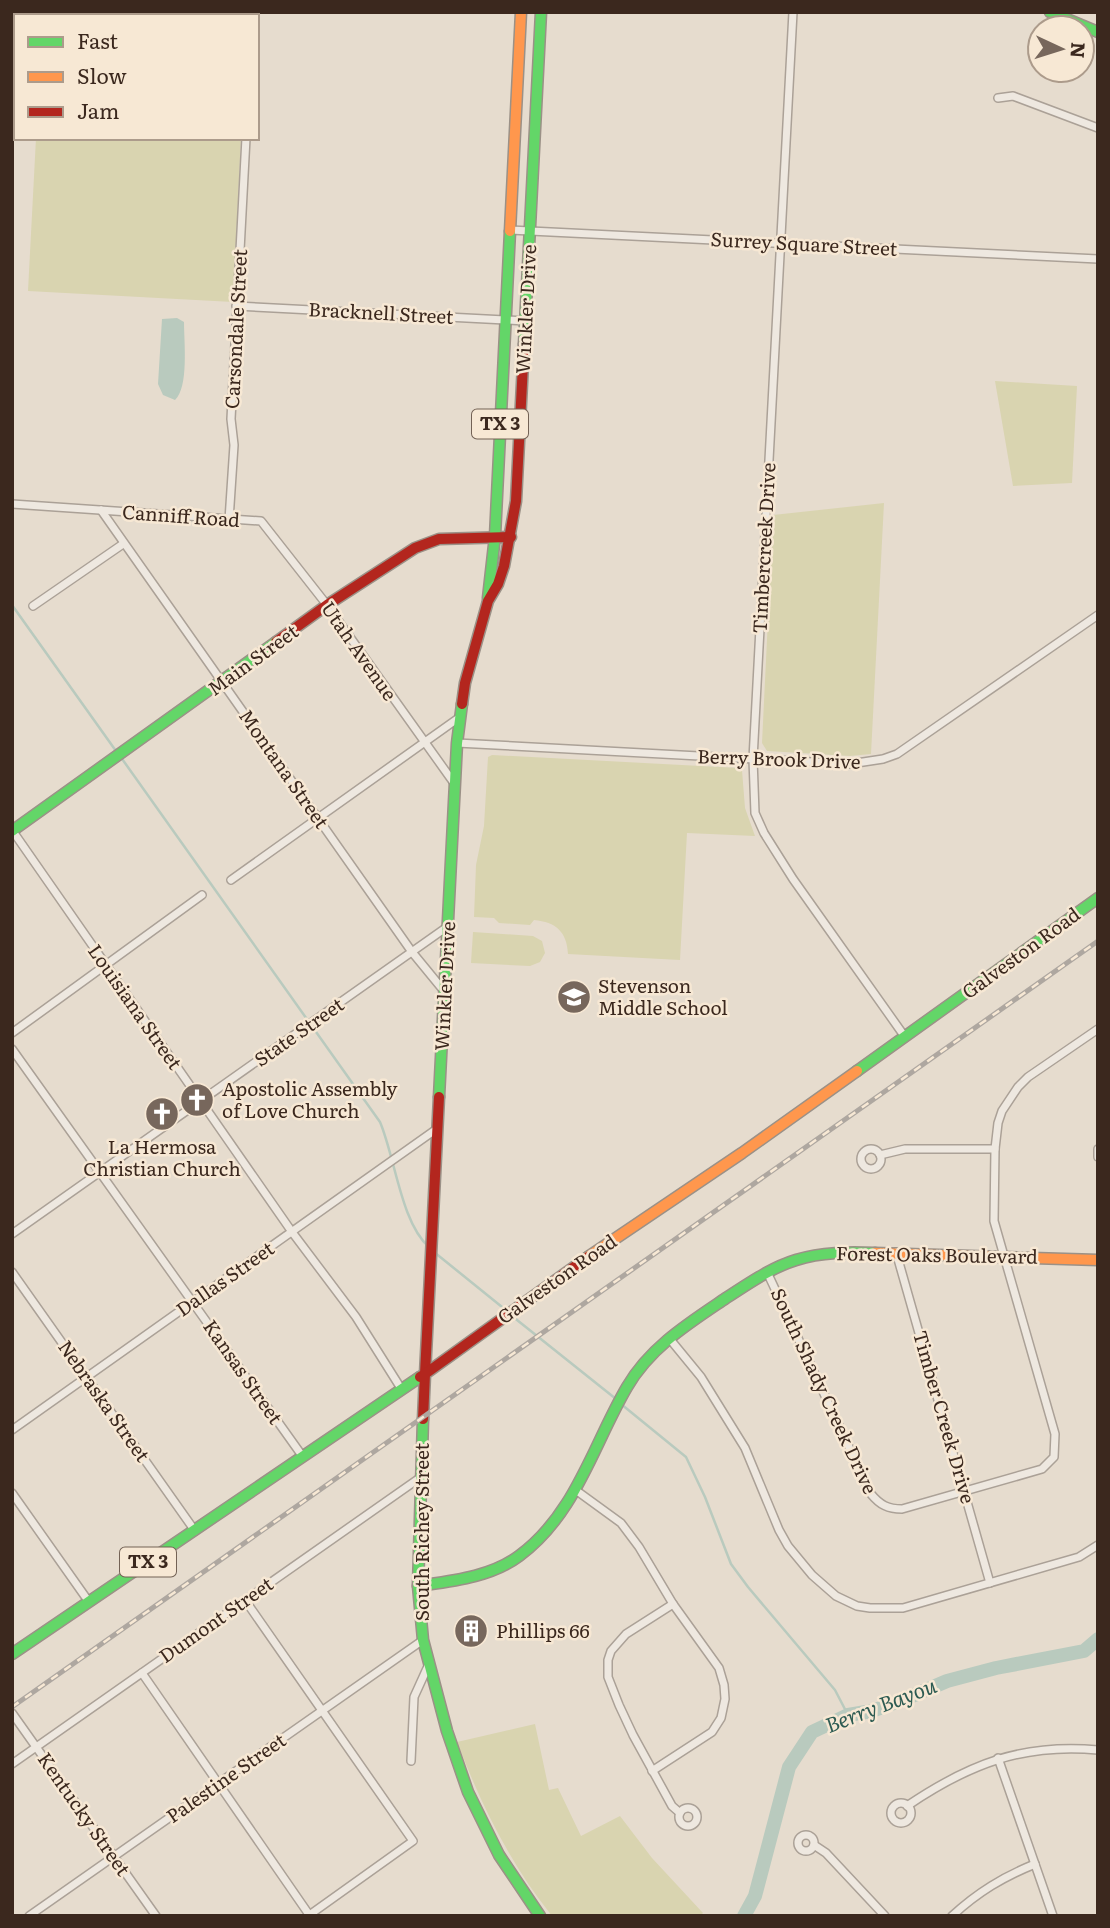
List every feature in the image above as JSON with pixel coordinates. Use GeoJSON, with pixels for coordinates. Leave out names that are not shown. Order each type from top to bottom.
{"type":"FeatureCollection","features":[{"type":"Feature","properties":{"kind":"main road","name":"Winkler Drive"},"geometry":{"type":"LineString","coordinates":[[488,601],[488,581],[495,536],[521,12]]}},
{"type":"Feature","properties":{"kind":"main road","name":"Winkler Drive"},"geometry":{"type":"LineString","coordinates":[[425,1374],[457,743],[465,683],[488,601],[498,584],[511,537],[516,502],[541,12]]}},
{"type":"Feature","properties":{"kind":"main road"},"geometry":{"type":"LineString","coordinates":[[1050,12],[1098,32]]}},
{"type":"Feature","properties":{"kind":"main road"},"geometry":{"type":"LineString","coordinates":[[514,136],[534,137]]}},
{"type":"Feature","properties":{"kind":"main road","name":"Main Street"},"geometry":{"type":"LineString","coordinates":[[12,830],[327,606],[421,545],[439,539],[511,537]]}},
{"type":"Feature","properties":{"kind":"main road","name":"Galveston Road"},"geometry":{"type":"LineString","coordinates":[[12,1654],[425,1374],[1098,898]]}},
{"type":"Feature","properties":{"kind":"main road","name":"Forest Oaks Boulevard"},"geometry":{"type":"LineString","coordinates":[[418,1586],[467,1579],[517,1558],[540,1539],[577,1491],[627,1387],[640,1367],[669,1338],[767,1272],[801,1258],[842,1252],[1098,1260]]}},
{"type":"Feature","properties":{"kind":"main road","name":"South Richey Street"},"geometry":{"type":"LineString","coordinates":[[425,1374],[418,1586],[423,1640],[457,1763],[475,1809],[499,1855],[540,1916]]}},
{"type":"Feature","properties":{"kind":"street","name":"Timbercreek Drive"},"geometry":{"type":"LineString","coordinates":[[793,12],[752,759],[755,813],[793,879],[905,1037]]}},
{"type":"Feature","properties":{"kind":"street"},"geometry":{"type":"LineString","coordinates":[[998,98],[1013,96],[1098,128]]}},
{"type":"Feature","properties":{"kind":"street","name":"Carsondale Street"},"geometry":{"type":"LineString","coordinates":[[229,520],[234,445],[231,419],[236,306],[246,140]]}},
{"type":"Feature","properties":{"kind":"street","name":"Surrey Square Street"},"geometry":{"type":"LineString","coordinates":[[510,230],[1098,259]]}},
{"type":"Feature","properties":{"kind":"street","name":"Bracknell Street"},"geometry":{"type":"LineString","coordinates":[[236,306],[525,321]]}},
{"type":"Feature","properties":{"kind":"street","name":"Canniff Road"},"geometry":{"type":"LineString","coordinates":[[12,504],[261,521]]}},
{"type":"Feature","properties":{"kind":"street","name":"Montana Street"},"geometry":{"type":"LineString","coordinates":[[101,510],[412,952],[445,992]]}},
{"type":"Feature","properties":{"kind":"street","name":"Utah Avenue"},"geometry":{"type":"LineString","coordinates":[[261,521],[327,606],[454,783]]}},
{"type":"Feature","properties":{"kind":"street"},"geometry":{"type":"LineString","coordinates":[[33,606],[123,544]]}},
{"type":"Feature","properties":{"kind":"street","name":"Berry Brook Drive"},"geometry":{"type":"LineString","coordinates":[[457,743],[866,763],[891,756],[1098,615]]}},
{"type":"Feature","properties":{"kind":"street"},"geometry":{"type":"LineString","coordinates":[[231,880],[460,717]]}},
{"type":"Feature","properties":{"kind":"street","name":"Louisiana Street"},"geometry":{"type":"LineString","coordinates":[[12,830],[292,1232],[356,1317],[402,1390]]}},
{"type":"Feature","properties":{"kind":"street"},"geometry":{"type":"LineString","coordinates":[[12,1033],[202,895]]}},
{"type":"Feature","properties":{"kind":"street","name":"State Street"},"geometry":{"type":"LineString","coordinates":[[12,1234],[448,927]]}},
{"type":"Feature","properties":{"kind":"street"},"geometry":{"type":"LineString","coordinates":[[965,1491],[1042,1469],[1054,1457],[1055,1434],[994,1222],[995,1149],[1002,1111],[1018,1087],[1028,1077],[1098,1029]]}},
{"type":"Feature","properties":{"kind":"street","name":"Kansas Street"},"geometry":{"type":"LineString","coordinates":[[12,1049],[303,1457]]}},
{"type":"Feature","properties":{"kind":"street","name":"Dallas Street"},"geometry":{"type":"LineString","coordinates":[[12,1430],[438,1128]]}},
{"type":"Feature","properties":{"kind":"street"},"geometry":{"type":"LineString","coordinates":[[880,1155],[905,1149],[995,1149]]}},
{"type":"Feature","properties":{"kind":"street"},"geometry":{"type":"LineString","coordinates":[[1098,1149],[1098,1157]]}},
{"type":"Feature","properties":{"kind":"street","name":"Timber Creek Drive"},"geometry":{"type":"LineString","coordinates":[[896,1252],[990,1583]]}},
{"type":"Feature","properties":{"kind":"street","name":"Nebraska Street"},"geometry":{"type":"LineString","coordinates":[[12,1272],[195,1531]]}},
{"type":"Feature","properties":{"kind":"street","name":"South Shady Creek Drive"},"geometry":{"type":"LineString","coordinates":[[767,1272],[871,1494],[878,1503],[894,1509],[902,1508],[965,1491]]}},
{"type":"Feature","properties":{"kind":"street"},"geometry":{"type":"LineString","coordinates":[[669,1338],[701,1377],[735,1430],[788,1546],[828,1591],[857,1606],[903,1608],[1079,1557],[1098,1545]]}},
{"type":"Feature","properties":{"kind":"street","name":"Dumont Street"},"geometry":{"type":"LineString","coordinates":[[12,1764],[421,1477]]}},
{"type":"Feature","properties":{"kind":"street"},"geometry":{"type":"LineString","coordinates":[[577,1491],[621,1523],[639,1547],[673,1604],[719,1668],[725,1699],[721,1718],[712,1732],[652,1771]]}},
{"type":"Feature","properties":{"kind":"street"},"geometry":{"type":"LineString","coordinates":[[12,1493],[89,1602]]}},
{"type":"Feature","properties":{"kind":"street"},"geometry":{"type":"LineString","coordinates":[[142,1673],[309,1915],[413,1841],[245,1600]]}},
{"type":"Feature","properties":{"kind":"street"},"geometry":{"type":"LineString","coordinates":[[673,1604],[626,1634],[611,1651],[608,1677],[652,1771],[672,1806],[680,1813]]}},
{"type":"Feature","properties":{"kind":"street","name":"Palestine Street"},"geometry":{"type":"LineString","coordinates":[[29,1916],[423,1640]]}},
{"type":"Feature","properties":{"kind":"street"},"geometry":{"type":"LineString","coordinates":[[411,1761],[414,1697],[429,1664]]}},
{"type":"Feature","properties":{"kind":"street","name":"Kentucky Street"},"geometry":{"type":"LineString","coordinates":[[12,1713],[156,1916]]}},
{"type":"Feature","properties":{"kind":"street"},"geometry":{"type":"LineString","coordinates":[[907,1805],[949,1780],[998,1758],[1039,1749],[1098,1750]]}},
{"type":"Feature","properties":{"kind":"street"},"geometry":{"type":"LineString","coordinates":[[998,1758],[1053,1916]]}},
{"type":"Feature","properties":{"kind":"street"},"geometry":{"type":"LineString","coordinates":[[814,1845],[826,1853],[885,1916]]}},
{"type":"Feature","properties":{"kind":"street"},"geometry":{"type":"LineString","coordinates":[[952,1916],[984,1889],[1035,1864]]}},
{"type":"Feature","properties":{"kind":"shaded area"},"geometry":{"type":"Polygon","coordinates":[[[36,140],[241,140],[233,302],[28,291],[36,140]]]}},
{"type":"Feature","properties":{"kind":"shaded area"},"geometry":{"type":"Polygon","coordinates":[[[177,318],[184,322],[185,364],[182,385],[175,400],[163,395],[158,384],[162,319],[177,318]]]}},
{"type":"Feature","properties":{"kind":"shaded area"},"geometry":{"type":"Polygon","coordinates":[[[995,381],[1077,386],[1072,483],[1013,486],[995,381]]]}},
{"type":"Feature","properties":{"kind":"shaded area"},"geometry":{"type":"Polygon","coordinates":[[[884,503],[871,754],[850,756],[767,751],[762,743],[773,515],[884,503]]]}},
{"type":"Feature","properties":{"kind":"shaded area"},"geometry":{"type":"Polygon","coordinates":[[[492,755],[742,770],[745,808],[755,836],[687,833],[680,960],[568,954],[563,934],[548,923],[534,920],[530,925],[499,923],[494,918],[474,917],[476,865],[484,826],[488,757],[492,755]]]}},
{"type":"Feature","properties":{"kind":"shaded area"},"geometry":{"type":"Polygon","coordinates":[[[473,932],[533,936],[542,941],[545,953],[540,962],[530,966],[471,963],[473,932]]]}},
{"type":"Feature","properties":{"kind":"shaded area"},"geometry":{"type":"Polygon","coordinates":[[[535,1724],[549,1790],[558,1788],[581,1836],[620,1816],[652,1858],[703,1913],[700,1916],[552,1916],[523,1876],[498,1833],[457,1742],[535,1724]]]}},
{"type":"Feature","properties":{"kind":"waterway"},"geometry":{"type":"LineString","coordinates":[[12,605],[116,751]]}},
{"type":"Feature","properties":{"kind":"waterway"},"geometry":{"type":"LineString","coordinates":[[120,756],[380,1122],[405,1206],[419,1236],[429,1247]]}},
{"type":"Feature","properties":{"kind":"waterway"},"geometry":{"type":"LineString","coordinates":[[434,1252],[507,1311]]}},
{"type":"Feature","properties":{"kind":"waterway"},"geometry":{"type":"LineString","coordinates":[[512,1316],[616,1399]]}},
{"type":"Feature","properties":{"kind":"waterway"},"geometry":{"type":"LineString","coordinates":[[621,1404],[686,1457],[731,1564],[835,1690],[848,1715]]}},
{"type":"Feature","properties":{"kind":"waterway","name":"Berry Bayou"},"geometry":{"type":"LineString","coordinates":[[744,1916],[755,1896],[789,1767],[812,1732],[848,1715],[872,1711],[947,1681],[996,1668],[1084,1651],[1098,1639]]}},
{"type":"Feature","properties":{"kind":"railway"},"geometry":{"type":"LineString","coordinates":[[12,1707],[1098,941]]}},
{"type":"Feature","properties":{"kind":"traffic: fast"},"geometry":{"type":"LineString","coordinates":[[524,344],[541,12]]}},
{"type":"Feature","properties":{"kind":"traffic: fast"},"geometry":{"type":"LineString","coordinates":[[1050,12],[1098,32]]}},
{"type":"Feature","properties":{"kind":"traffic: fast"},"geometry":{"type":"LineString","coordinates":[[488,598],[495,536],[510,231]]}},
{"type":"Feature","properties":{"kind":"traffic: fast"},"geometry":{"type":"LineString","coordinates":[[12,831],[276,642]]}},
{"type":"Feature","properties":{"kind":"traffic: fast"},"geometry":{"type":"LineString","coordinates":[[439,1097],[457,743],[462,704]]}},
{"type":"Feature","properties":{"kind":"traffic: fast"},"geometry":{"type":"LineString","coordinates":[[857,1071],[1098,898]]}},
{"type":"Feature","properties":{"kind":"traffic: fast"},"geometry":{"type":"LineString","coordinates":[[418,1586],[471,1577],[496,1569],[519,1556],[539,1539],[555,1520],[582,1478],[615,1409],[636,1373],[659,1348],[684,1327],[751,1282],[786,1263],[825,1254],[875,1253]]}},
{"type":"Feature","properties":{"kind":"traffic: fast"},"geometry":{"type":"LineString","coordinates":[[12,1654],[420,1377]]}},
{"type":"Feature","properties":{"kind":"traffic: fast"},"geometry":{"type":"LineString","coordinates":[[423,1419],[418,1586],[423,1640],[447,1731],[468,1792],[499,1855],[540,1916]]}},
{"type":"Feature","properties":{"kind":"traffic: slow"},"geometry":{"type":"LineString","coordinates":[[510,231],[521,12]]}},
{"type":"Feature","properties":{"kind":"traffic: slow"},"geometry":{"type":"LineString","coordinates":[[588,1257],[857,1071]]}},
{"type":"Feature","properties":{"kind":"traffic: slow"},"geometry":{"type":"LineString","coordinates":[[875,1253],[1098,1260]]}},
{"type":"Feature","properties":{"kind":"traffic: jam"},"geometry":{"type":"LineString","coordinates":[[462,704],[465,683],[488,601],[504,566],[516,501],[524,344]]}},
{"type":"Feature","properties":{"kind":"traffic: jam"},"geometry":{"type":"LineString","coordinates":[[276,642],[415,548],[439,539],[511,537]]}},
{"type":"Feature","properties":{"kind":"traffic: jam"},"geometry":{"type":"LineString","coordinates":[[420,1377],[425,1374],[439,1097]]}},
{"type":"Feature","properties":{"kind":"traffic: jam"},"geometry":{"type":"LineString","coordinates":[[423,1419],[425,1374],[588,1257]]}},
{"type":"Feature","properties":{"kind":"place","name":"Stevenson Middle School"},"geometry":{"type":"Point","coordinates":[574,997]}},
{"type":"Feature","properties":{"kind":"place","name":"Apostolic Assembly of Love Church"},"geometry":{"type":"Point","coordinates":[197,1100]}},
{"type":"Feature","properties":{"kind":"place","name":"La Hermosa Christian Church"},"geometry":{"type":"Point","coordinates":[162,1114]}},
{"type":"Feature","properties":{"kind":"place","name":"Phillips 66"},"geometry":{"type":"Point","coordinates":[471,1631]}}]}
